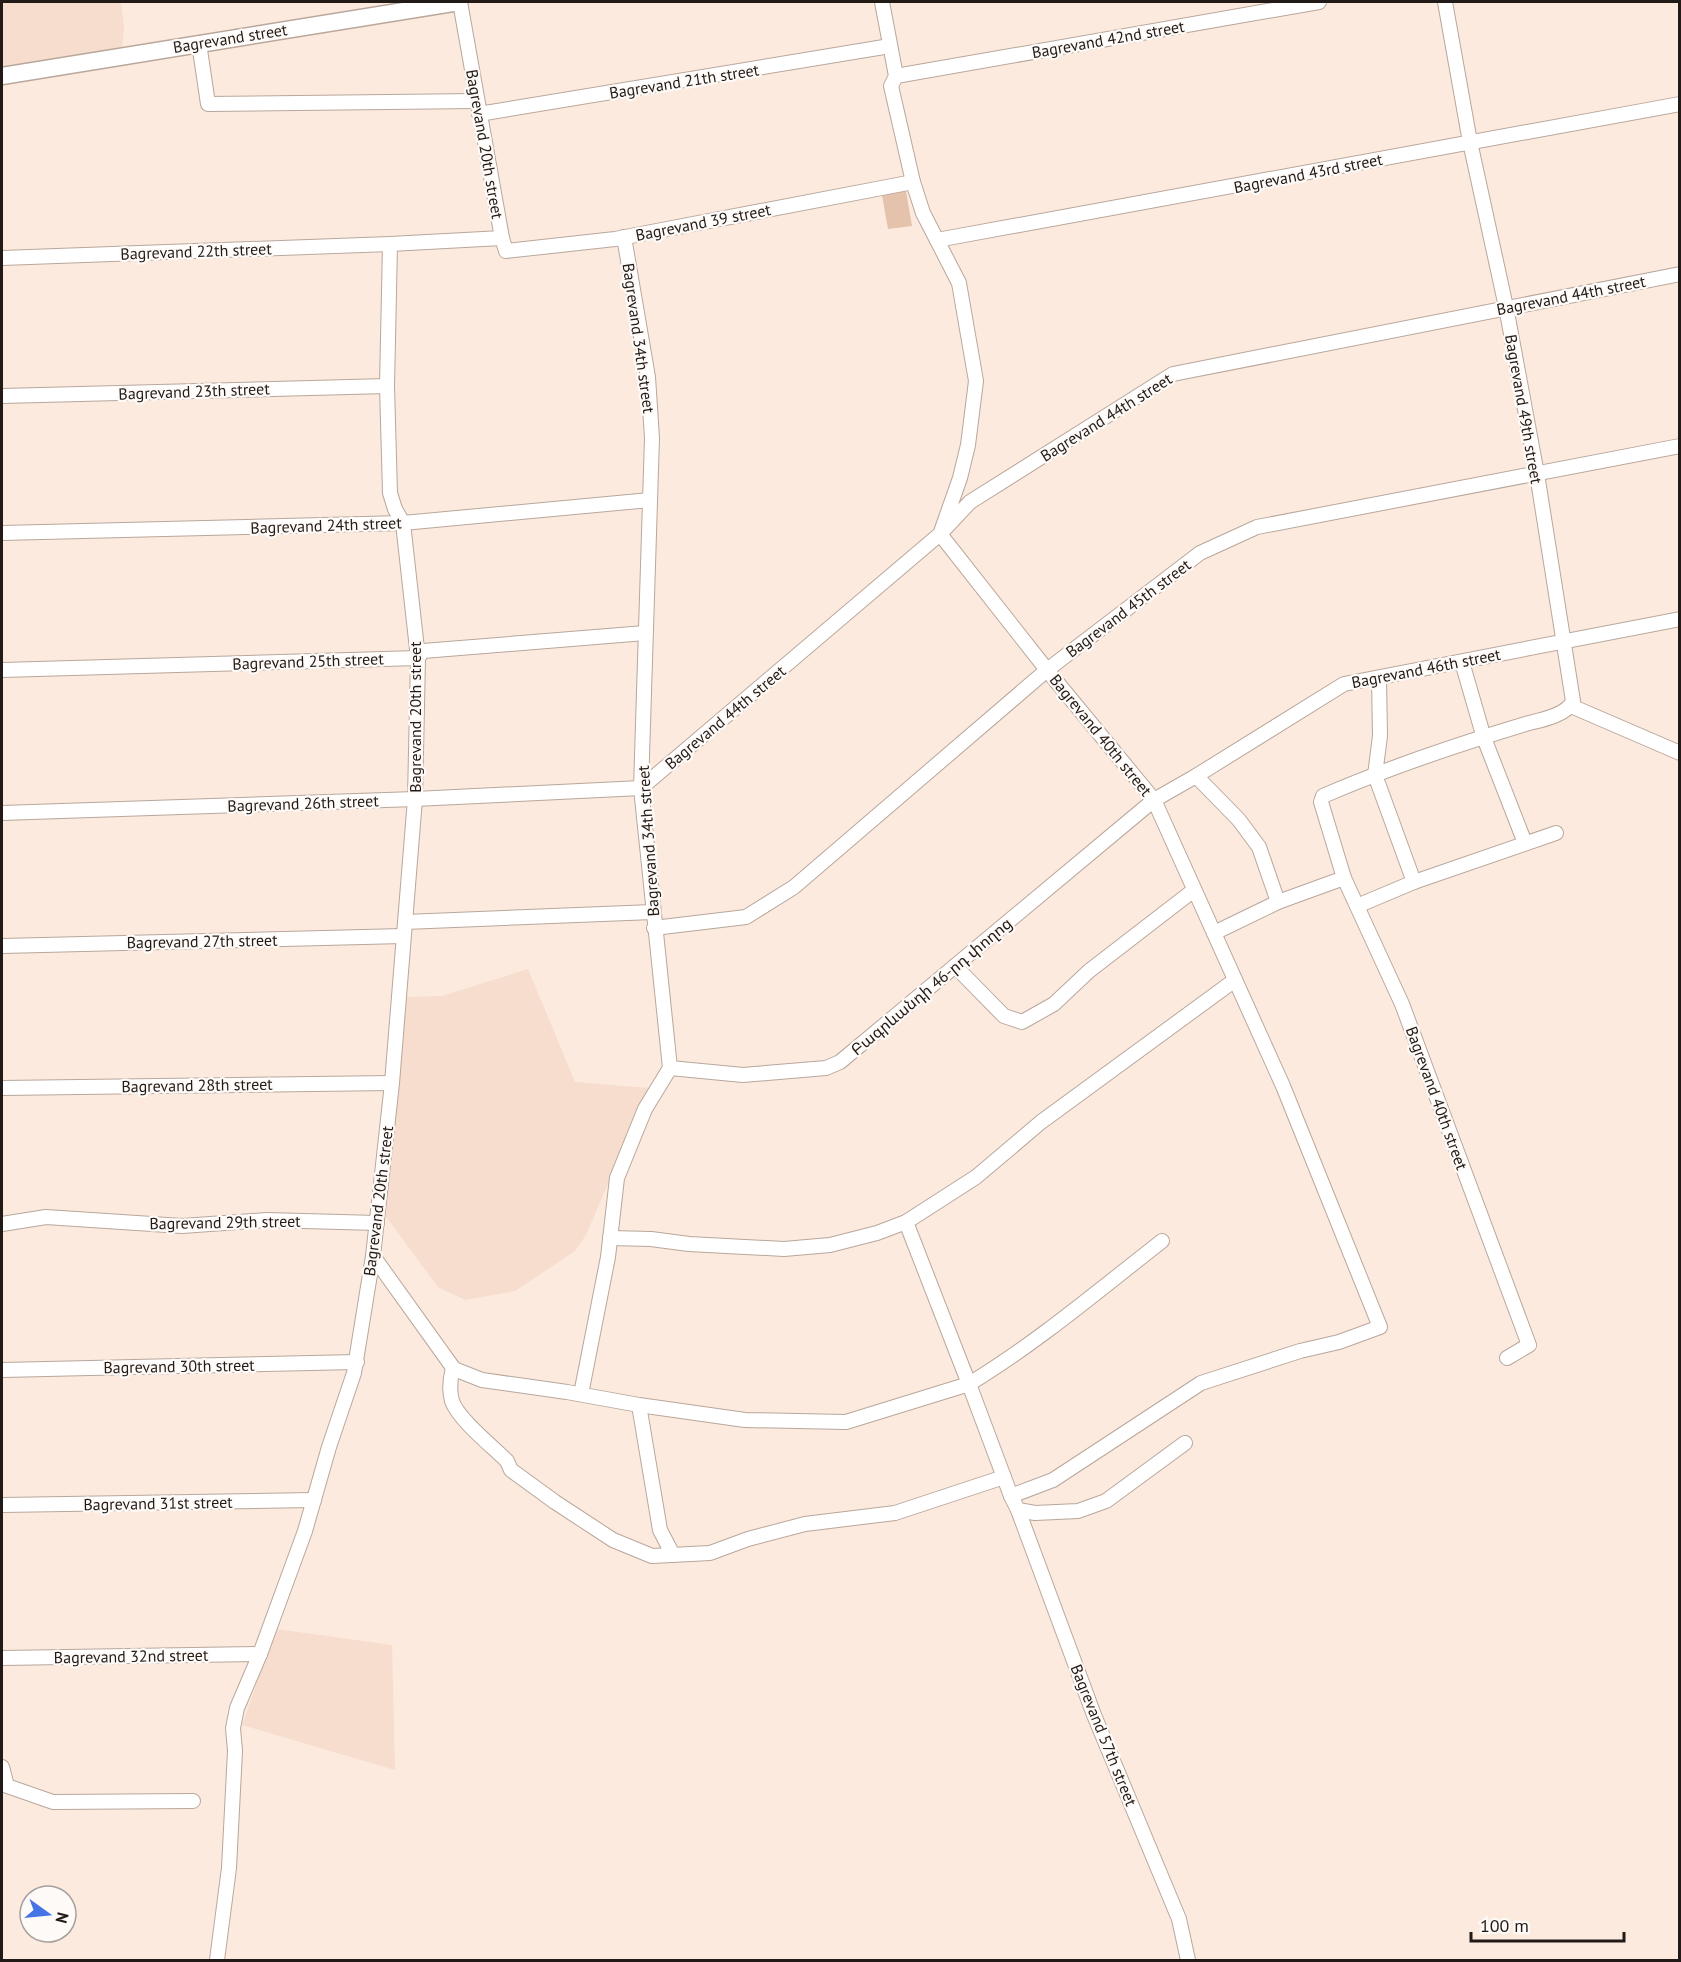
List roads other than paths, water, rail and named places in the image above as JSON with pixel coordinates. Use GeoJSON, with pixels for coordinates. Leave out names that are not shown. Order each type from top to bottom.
{"type":"FeatureCollection","features":[{"type":"Feature","properties":{"kind":"main road","name":"Bagrevand street"},"geometry":{"type":"LineString","coordinates":[[2,76],[459,2]]}},
{"type":"Feature","properties":{"kind":"street","name":"Bagrevand 20th street"},"geometry":{"type":"LineString","coordinates":[[217,1960],[229,1868],[235,1751],[233,1728],[237,1708],[260,1654],[305,1531],[328,1447],[357,1362],[373,1256],[392,1083],[415,799],[418,658],[403,523],[390,493],[387,386],[390,244],[502,238],[459,2]]}},
{"type":"Feature","properties":{"kind":"street"},"geometry":{"type":"LineString","coordinates":[[882,2],[896,76],[891,86],[913,182],[923,213],[959,284],[976,381],[968,445],[960,478],[940,534]]}},
{"type":"Feature","properties":{"kind":"street","name":"Bagrevand 42nd street"},"geometry":{"type":"LineString","coordinates":[[896,76],[1319,2]]}},
{"type":"Feature","properties":{"kind":"street","name":"Bagrevand 49th street"},"geometry":{"type":"LineString","coordinates":[[1445,2],[1470,142],[1506,307],[1536,474],[1572,696],[1571,705]]}},
{"type":"Feature","properties":{"kind":"street","name":"Bagrevand 21th street"},"geometry":{"type":"LineString","coordinates":[[199,43],[208,104],[478,108],[890,46]]}},
{"type":"Feature","properties":{"kind":"street","name":"Bagrevand 43rd street"},"geometry":{"type":"LineString","coordinates":[[937,240],[1205,193],[1680,104]]}},
{"type":"Feature","properties":{"kind":"street","name":"Bagrevand 39 street"},"geometry":{"type":"LineString","coordinates":[[502,238],[506,251],[624,237],[913,182]]}},
{"type":"Feature","properties":{"kind":"street","name":"Bagrevand 34th street"},"geometry":{"type":"LineString","coordinates":[[624,237],[648,377],[652,438],[641,789],[670,1068]]}},
{"type":"Feature","properties":{"kind":"street","name":"Bagrevand 22th street"},"geometry":{"type":"LineString","coordinates":[[2,258],[390,244]]}},
{"type":"Feature","properties":{"kind":"street","name":"Bagrevand 44th street"},"geometry":{"type":"LineString","coordinates":[[641,789],[940,534],[970,502],[1173,374],[1680,274]]}},
{"type":"Feature","properties":{"kind":"street","name":"Bagrevand 23th street"},"geometry":{"type":"LineString","coordinates":[[2,396],[387,386]]}},
{"type":"Feature","properties":{"kind":"street","name":"Bagrevand 45th street"},"geometry":{"type":"LineString","coordinates":[[654,928],[746,917],[794,887],[1047,670],[1200,553],[1257,527],[1680,446]]}},
{"type":"Feature","properties":{"kind":"street","name":"Bagrevand 24th street"},"geometry":{"type":"LineString","coordinates":[[2,533],[403,523],[650,500]]}},
{"type":"Feature","properties":{"kind":"street","name":"Bagrevand 40th street"},"geometry":{"type":"LineString","coordinates":[[940,534],[1047,670],[1154,800],[1196,776]]}},
{"type":"Feature","properties":{"kind":"street","name":"Bagrevand 46th street"},"geometry":{"type":"LineString","coordinates":[[1196,776],[1344,684],[1680,619]]}},
{"type":"Feature","properties":{"kind":"street","name":"Bagrevand 25th street"},"geometry":{"type":"LineString","coordinates":[[2,670],[418,658],[423,651],[645,633]]}},
{"type":"Feature","properties":{"kind":"street"},"geometry":{"type":"LineString","coordinates":[[1462,662],[1484,738],[1525,843]]}},
{"type":"Feature","properties":{"kind":"street"},"geometry":{"type":"LineString","coordinates":[[1379,678],[1380,736],[1374,775],[1414,882]]}},
{"type":"Feature","properties":{"kind":"street"},"geometry":{"type":"LineString","coordinates":[[1374,775],[1544,719],[1567,710],[1571,705],[1680,753]]}},
{"type":"Feature","properties":{"kind":"street","name":"Bagrevand 40th street"},"geometry":{"type":"LineString","coordinates":[[1374,775],[1323,796],[1321,802],[1344,878],[1402,1004],[1529,1345],[1507,1358]]}},
{"type":"Feature","properties":{"kind":"street"},"geometry":{"type":"LineString","coordinates":[[1196,776],[1239,820],[1259,847],[1278,902]]}},
{"type":"Feature","properties":{"kind":"street","name":"Bagrevand 26th street"},"geometry":{"type":"LineString","coordinates":[[2,813],[641,789]]}},
{"type":"Feature","properties":{"kind":"street"},"geometry":{"type":"LineString","coordinates":[[1011,1496],[1053,1480],[1201,1383],[1300,1351],[1339,1342],[1380,1327],[1283,1086],[1154,800]]}},
{"type":"Feature","properties":{"kind":"street","name":"Բագրևանդի 46-րդ փողոց"},"geometry":{"type":"LineString","coordinates":[[670,1068],[743,1075],[826,1068],[840,1062],[1154,800]]}},
{"type":"Feature","properties":{"kind":"street"},"geometry":{"type":"LineString","coordinates":[[1357,906],[1414,882],[1556,832]]}},
{"type":"Feature","properties":{"kind":"street"},"geometry":{"type":"LineString","coordinates":[[1214,933],[1278,902],[1344,878]]}},
{"type":"Feature","properties":{"kind":"street"},"geometry":{"type":"LineString","coordinates":[[956,966],[1004,1016],[1022,1022],[1053,1004],[1089,972],[1194,890]]}},
{"type":"Feature","properties":{"kind":"street","name":"Bagrevand 27th street"},"geometry":{"type":"LineString","coordinates":[[2,946],[404,929],[653,912]]}},
{"type":"Feature","properties":{"kind":"street"},"geometry":{"type":"LineString","coordinates":[[610,1238],[784,1248],[830,1245],[877,1233],[906,1222],[976,1177],[1041,1122],[1235,980]]}},
{"type":"Feature","properties":{"kind":"street"},"geometry":{"type":"LineString","coordinates":[[581,1394],[610,1238],[617,1178],[645,1109],[670,1068]]}},
{"type":"Feature","properties":{"kind":"street","name":"Bagrevand 28th street"},"geometry":{"type":"LineString","coordinates":[[2,1088],[392,1083]]}},
{"type":"Feature","properties":{"kind":"street","name":"Bagrevand 29th street"},"geometry":{"type":"LineString","coordinates":[[2,1224],[45,1217],[182,1226],[267,1220],[376,1223]]}},
{"type":"Feature","properties":{"kind":"street","name":"Bagrevand 57th street"},"geometry":{"type":"LineString","coordinates":[[906,1222],[1018,1510],[1094,1715],[1179,1919],[1188,1960]]}},
{"type":"Feature","properties":{"kind":"street"},"geometry":{"type":"LineString","coordinates":[[373,1256],[453,1368],[482,1380],[581,1394],[639,1406],[746,1420],[846,1422],[969,1384],[1011,1359],[1045,1334],[1162,1241]]}},
{"type":"Feature","properties":{"kind":"street","name":"Bagrevand 30th street"},"geometry":{"type":"LineString","coordinates":[[2,1370],[357,1362]]}},
{"type":"Feature","properties":{"kind":"street"},"geometry":{"type":"LineString","coordinates":[[453,1368],[450,1380],[453,1402],[463,1418],[507,1461],[512,1470],[555,1502],[613,1540],[652,1556],[710,1553],[748,1539],[805,1524],[895,1513],[1004,1477]]}},
{"type":"Feature","properties":{"kind":"street"},"geometry":{"type":"LineString","coordinates":[[639,1406],[660,1530],[673,1555]]}},
{"type":"Feature","properties":{"kind":"street"},"geometry":{"type":"LineString","coordinates":[[1018,1510],[1035,1513],[1078,1511],[1106,1501],[1185,1443]]}},
{"type":"Feature","properties":{"kind":"street","name":"Bagrevand 31st street"},"geometry":{"type":"LineString","coordinates":[[2,1505],[314,1500]]}},
{"type":"Feature","properties":{"kind":"street","name":"Bagrevand 32nd street"},"geometry":{"type":"LineString","coordinates":[[2,1658],[260,1654]]}},
{"type":"Feature","properties":{"kind":"street"},"geometry":{"type":"LineString","coordinates":[[2,1767],[7,1786],[53,1802],[193,1801]]}}]}
